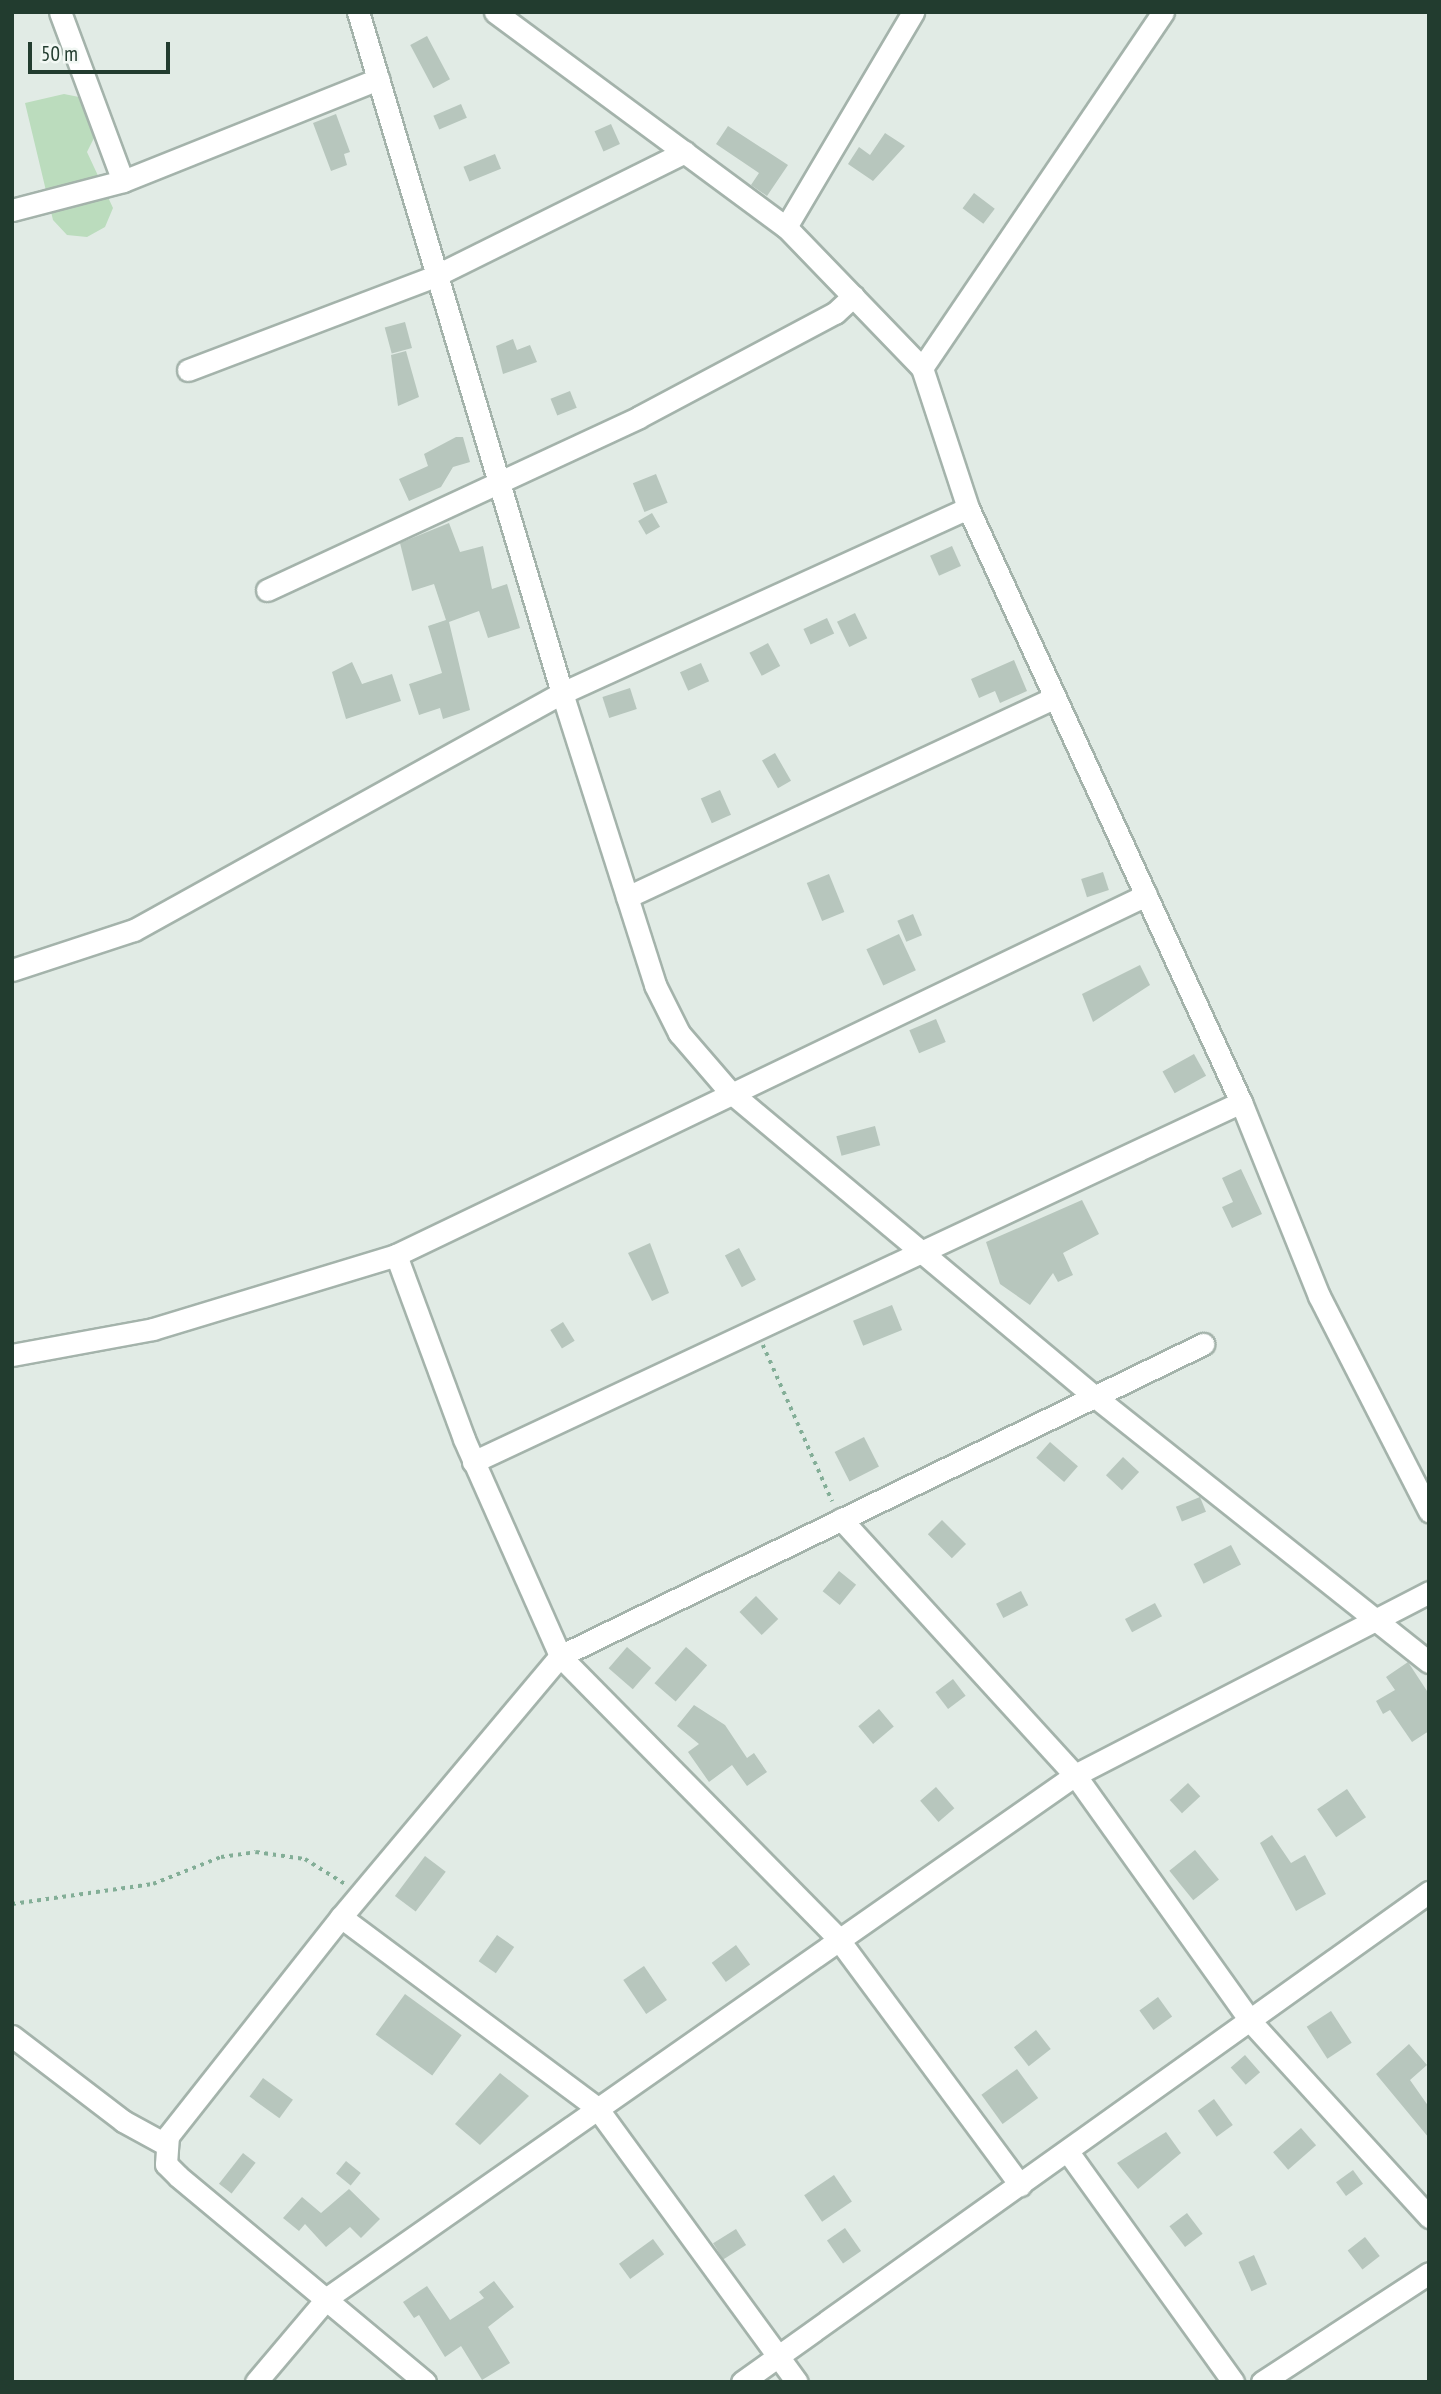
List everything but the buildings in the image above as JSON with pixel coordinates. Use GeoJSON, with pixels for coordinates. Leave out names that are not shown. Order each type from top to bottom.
{"type":"FeatureCollection","features":[{"type":"Feature","properties":{"kind":"street"},"geometry":{"type":"LineString","coordinates":[[60,12],[123,181]]}},
{"type":"Feature","properties":{"kind":"street"},"geometry":{"type":"LineString","coordinates":[[358,12],[562,693],[655,985],[679,1033],[729,1091],[1093,1395],[1429,1661]]}},
{"type":"Feature","properties":{"kind":"street"},"geometry":{"type":"LineString","coordinates":[[495,12],[786,227],[922,368],[968,508],[1241,1102],[1319,1296],[1429,1511]]}},
{"type":"Feature","properties":{"kind":"street"},"geometry":{"type":"LineString","coordinates":[[786,227],[913,12]]}},
{"type":"Feature","properties":{"kind":"street"},"geometry":{"type":"LineString","coordinates":[[922,368],[1163,12]]}},
{"type":"Feature","properties":{"kind":"street"},"geometry":{"type":"LineString","coordinates":[[12,210],[123,181],[377,79]]}},
{"type":"Feature","properties":{"kind":"street"},"geometry":{"type":"LineString","coordinates":[[188,370],[435,276],[684,152]]}},
{"type":"Feature","properties":{"kind":"street"},"geometry":{"type":"LineString","coordinates":[[267,590],[639,417],[835,313],[853,296]]}},
{"type":"Feature","properties":{"kind":"street"},"geometry":{"type":"LineString","coordinates":[[12,970],[134,930],[562,693],[968,508]]}},
{"type":"Feature","properties":{"kind":"street"},"geometry":{"type":"LineString","coordinates":[[627,897],[1055,697]]}},
{"type":"Feature","properties":{"kind":"street"},"geometry":{"type":"LineString","coordinates":[[12,1355],[153,1329],[396,1255],[729,1091],[1146,895]]}},
{"type":"Feature","properties":{"kind":"street"},"geometry":{"type":"LineString","coordinates":[[473,1462],[920,1250],[1241,1102]]}},
{"type":"Feature","properties":{"kind":"street"},"geometry":{"type":"LineString","coordinates":[[396,1255],[473,1462],[560,1656],[836,1936],[1020,2186]]}},
{"type":"Feature","properties":{"kind":"street"},"geometry":{"type":"LineString","coordinates":[[425,2382],[178,2176],[166,2164],[165,2144],[341,1917],[560,1656],[1093,1395],[1203,1344]]}},
{"type":"Feature","properties":{"kind":"street"},"geometry":{"type":"LineString","coordinates":[[841,1519],[1075,1775],[1252,2023],[1429,2217]]}},
{"type":"Feature","properties":{"kind":"street"},"geometry":{"type":"LineString","coordinates":[[256,2382],[327,2298],[836,1936],[1075,1775],[1429,1592]]}},
{"type":"Feature","properties":{"kind":"street"},"geometry":{"type":"LineString","coordinates":[[742,2382],[1252,2023],[1429,1892]]}},
{"type":"Feature","properties":{"kind":"street"},"geometry":{"type":"LineString","coordinates":[[341,1917],[597,2108],[797,2382]]}},
{"type":"Feature","properties":{"kind":"street"},"geometry":{"type":"LineString","coordinates":[[12,2036],[123,2121],[165,2144]]}},
{"type":"Feature","properties":{"kind":"street"},"geometry":{"type":"LineString","coordinates":[[1068,2152],[1233,2382]]}},
{"type":"Feature","properties":{"kind":"street"},"geometry":{"type":"LineString","coordinates":[[1262,2382],[1429,2273]]}},
{"type":"Feature","properties":{"kind":"path"},"geometry":{"type":"LineString","coordinates":[[756,1328],[841,1519]]}},
{"type":"Feature","properties":{"kind":"path"},"geometry":{"type":"LineString","coordinates":[[12,1904],[153,1884],[221,1857],[256,1852],[305,1859],[360,1895]]}},
{"type":"Feature","properties":{"kind":"green space"},"geometry":{"type":"Polygon","coordinates":[[[64,94],[84,98],[96,134],[87,152],[113,208],[105,227],[87,237],[67,235],[53,220],[25,103],[64,94]]]}}]}
